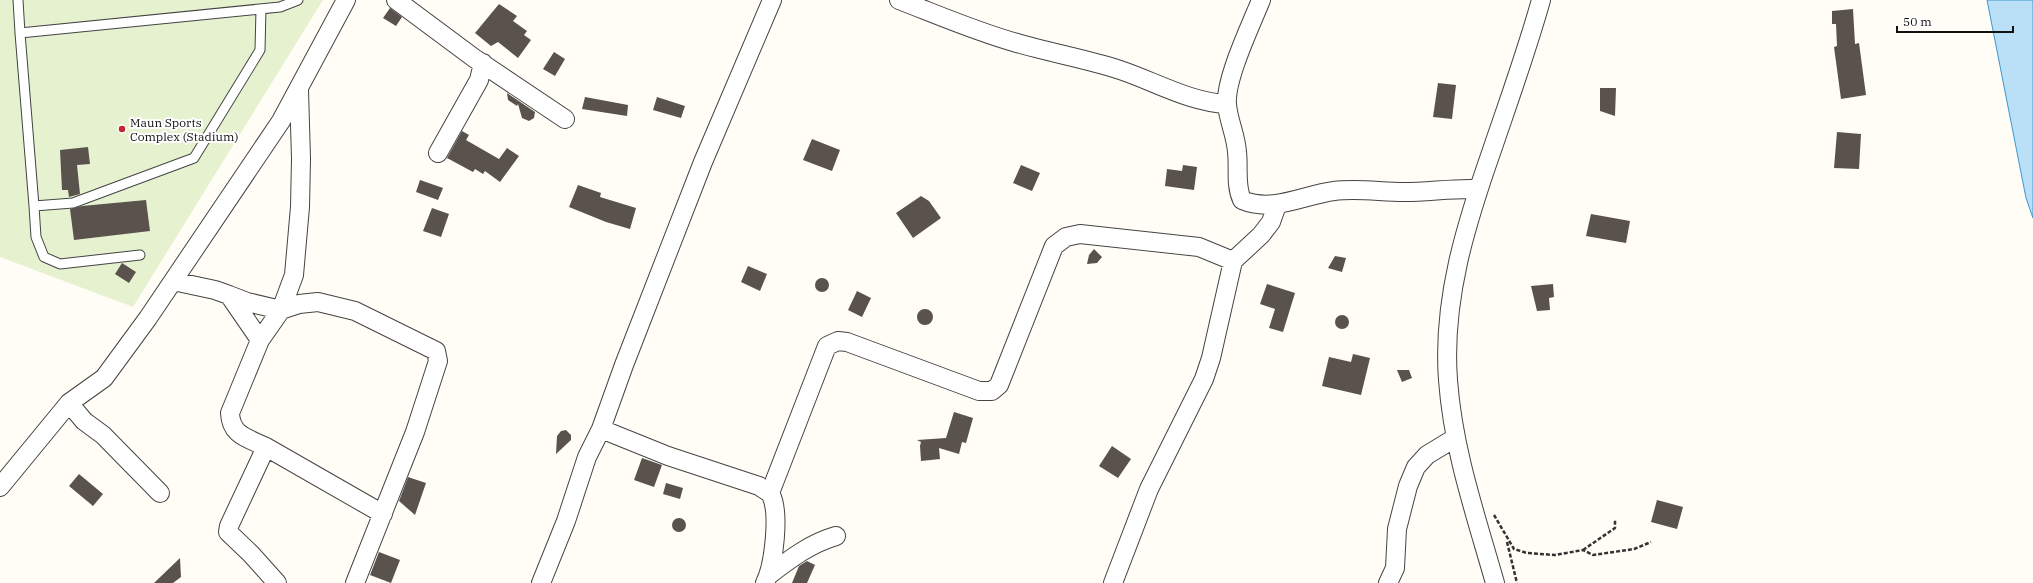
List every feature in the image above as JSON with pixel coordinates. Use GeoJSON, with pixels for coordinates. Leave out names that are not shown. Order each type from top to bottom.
{"type":"FeatureCollection","features":[{"type":"Feature","properties":{"kind":"street"},"geometry":{"type":"LineString","coordinates":[[0,487],[69,403],[104,378],[148,318],[256,159],[299,89],[346,0]]}},
{"type":"Feature","properties":{"kind":"street"},"geometry":{"type":"LineString","coordinates":[[396,0],[483,63],[565,119]]}},
{"type":"Feature","properties":{"kind":"street"},"geometry":{"type":"LineString","coordinates":[[541,583],[566,521],[587,457],[601,429],[624,365],[703,162],[772,0]]}},
{"type":"Feature","properties":{"kind":"street"},"geometry":{"type":"LineString","coordinates":[[899,0],[968,27],[1016,43],[1120,70],[1186,96],[1209,103],[1227,104]]}},
{"type":"Feature","properties":{"kind":"street"},"geometry":{"type":"LineString","coordinates":[[1261,0],[1228,88],[1227,104],[1237,145],[1238,190],[1242,200],[1251,204],[1277,205],[1335,191],[1405,192],[1450,188],[1477,189]]}},
{"type":"Feature","properties":{"kind":"street"},"geometry":{"type":"LineString","coordinates":[[1495,583],[1455,438],[1448,379],[1448,329],[1460,248],[1477,189],[1530,36],[1540,0]]}},
{"type":"Feature","properties":{"kind":"street"},"geometry":{"type":"LineString","coordinates":[[438,153],[479,80],[483,63]]}},
{"type":"Feature","properties":{"kind":"street"},"geometry":{"type":"LineString","coordinates":[[299,89],[301,159],[298,248],[294,275],[281,310],[260,340],[230,413],[230,423],[235,432],[383,514]]}},
{"type":"Feature","properties":{"kind":"street"},"geometry":{"type":"LineString","coordinates":[[1113,583],[1149,490],[1204,379],[1211,358],[1233,261],[1261,235],[1271,222],[1277,205]]}},
{"type":"Feature","properties":{"kind":"street"},"geometry":{"type":"LineString","coordinates":[[770,493],[827,346],[838,341],[847,342],[979,391],[992,391],[999,385],[1054,246],[1066,237],[1080,234],[1199,247],[1233,261]]}},
{"type":"Feature","properties":{"kind":"street"},"geometry":{"type":"LineString","coordinates":[[173,281],[215,290],[253,304],[281,310],[299,304],[318,302],[355,311],[436,351],[438,361],[414,432],[355,583]]}},
{"type":"Feature","properties":{"kind":"street"},"geometry":{"type":"LineString","coordinates":[[229,295],[260,340]]}},
{"type":"Feature","properties":{"kind":"street"},"geometry":{"type":"LineString","coordinates":[[69,403],[84,421],[103,435],[160,494]]}},
{"type":"Feature","properties":{"kind":"street"},"geometry":{"type":"LineString","coordinates":[[601,429],[668,456],[759,486],[770,493],[775,506],[775,528],[767,579]]}},
{"type":"Feature","properties":{"kind":"street"},"geometry":{"type":"LineString","coordinates":[[1388,583],[1395,568],[1397,529],[1408,486],[1416,467],[1427,455],[1455,438]]}},
{"type":"Feature","properties":{"kind":"street"},"geometry":{"type":"LineString","coordinates":[[266,448],[228,526],[228,532],[251,554],[277,583]]}},
{"type":"Feature","properties":{"kind":"street"},"geometry":{"type":"LineString","coordinates":[[767,579],[792,558],[821,540],[836,536]]}},
{"type":"Feature","properties":{"kind":"lane"},"geometry":{"type":"LineString","coordinates":[[18,0],[36,237],[44,256],[60,264],[140,255]]}},
{"type":"Feature","properties":{"kind":"lane"},"geometry":{"type":"LineString","coordinates":[[20,32],[280,7],[298,0]]}},
{"type":"Feature","properties":{"kind":"lane"},"geometry":{"type":"LineString","coordinates":[[34,206],[73,203],[194,158],[260,50],[261,9]]}},
{"type":"Feature","properties":{"kind":"path"},"geometry":{"type":"LineString","coordinates":[[1492,512],[1506,540],[1517,583]]}},
{"type":"Feature","properties":{"kind":"path"},"geometry":{"type":"LineString","coordinates":[[1506,540],[1514,549],[1527,553],[1555,555],[1582,550],[1615,528],[1615,520]]}},
{"type":"Feature","properties":{"kind":"path"},"geometry":{"type":"LineString","coordinates":[[1582,550],[1593,554],[1620,552],[1634,549],[1651,542]]}},
{"type":"Feature","properties":{"kind":"green space","name":"Maun Sports Complex (Stadium)"},"geometry":{"type":"Polygon","coordinates":[[[0,0],[323,0],[133,307],[0,257],[0,0]]]}},
{"type":"Feature","properties":{"kind":"water"},"geometry":{"type":"Polygon","coordinates":[[[1987,0],[2033,0],[2033,218],[2026,198],[1987,0]]]}},
{"type":"Feature","properties":{"kind":"building"},"geometry":{"type":"Polygon","coordinates":[[[499,4],[517,16],[513,21],[527,31],[524,35],[531,40],[518,58],[498,42],[491,46],[475,33],[499,4]]]}},
{"type":"Feature","properties":{"kind":"building"},"geometry":{"type":"Polygon","coordinates":[[[390,8],[402,17],[396,26],[383,18],[390,8]]]}},
{"type":"Feature","properties":{"kind":"building"},"geometry":{"type":"Polygon","coordinates":[[[1853,9],[1855,44],[1859,43],[1866,95],[1841,99],[1834,47],[1837,46],[1836,24],[1832,24],[1832,11],[1853,9]]]}},
{"type":"Feature","properties":{"kind":"building"},"geometry":{"type":"Polygon","coordinates":[[[554,52],[565,59],[555,76],[543,69],[554,52]]]}},
{"type":"Feature","properties":{"kind":"building"},"geometry":{"type":"Polygon","coordinates":[[[1438,83],[1456,85],[1452,119],[1433,117],[1438,83]]]}},
{"type":"Feature","properties":{"kind":"building"},"geometry":{"type":"Polygon","coordinates":[[[1600,88],[1616,88],[1615,116],[1600,111],[1600,88]]]}},
{"type":"Feature","properties":{"kind":"building"},"geometry":{"type":"Polygon","coordinates":[[[507,93],[535,112],[534,118],[529,121],[522,118],[518,104],[517,106],[508,100],[507,93]]]}},
{"type":"Feature","properties":{"kind":"building"},"geometry":{"type":"Polygon","coordinates":[[[585,97],[628,105],[627,116],[582,109],[585,97]]]}},
{"type":"Feature","properties":{"kind":"building"},"geometry":{"type":"Polygon","coordinates":[[[657,97],[685,106],[681,118],[653,110],[657,97]]]}},
{"type":"Feature","properties":{"kind":"building"},"geometry":{"type":"Polygon","coordinates":[[[462,131],[469,135],[466,140],[499,159],[507,148],[519,156],[500,182],[485,171],[483,174],[475,169],[473,172],[447,158],[462,131]]]}},
{"type":"Feature","properties":{"kind":"building"},"geometry":{"type":"Polygon","coordinates":[[[1837,132],[1861,134],[1859,169],[1834,168],[1837,132]]]}},
{"type":"Feature","properties":{"kind":"building"},"geometry":{"type":"Polygon","coordinates":[[[812,139],[840,150],[832,171],[803,160],[812,139]]]}},
{"type":"Feature","properties":{"kind":"building"},"geometry":{"type":"Polygon","coordinates":[[[88,147],[90,164],[77,165],[80,194],[69,197],[68,190],[62,190],[60,150],[88,147]]]}},
{"type":"Feature","properties":{"kind":"building"},"geometry":{"type":"Polygon","coordinates":[[[1021,165],[1040,173],[1032,191],[1013,183],[1021,165]]]}},
{"type":"Feature","properties":{"kind":"building"},"geometry":{"type":"Polygon","coordinates":[[[1183,165],[1197,167],[1194,190],[1165,186],[1167,169],[1182,171],[1183,165]]]}},
{"type":"Feature","properties":{"kind":"building"},"geometry":{"type":"Polygon","coordinates":[[[420,180],[443,188],[438,200],[416,192],[420,180]]]}},
{"type":"Feature","properties":{"kind":"building"},"geometry":{"type":"Polygon","coordinates":[[[578,185],[601,193],[600,197],[636,208],[630,229],[606,222],[569,207],[578,185]]]}},
{"type":"Feature","properties":{"kind":"building"},"geometry":{"type":"Polygon","coordinates":[[[921,196],[929,201],[941,218],[913,238],[896,213],[921,196]]]}},
{"type":"Feature","properties":{"kind":"building"},"geometry":{"type":"Polygon","coordinates":[[[146,200],[150,231],[74,240],[70,209],[82,206],[146,200]]]}},
{"type":"Feature","properties":{"kind":"building"},"geometry":{"type":"Polygon","coordinates":[[[432,208],[449,214],[441,237],[423,231],[432,208]]]}},
{"type":"Feature","properties":{"kind":"building"},"geometry":{"type":"Polygon","coordinates":[[[1591,214],[1630,221],[1626,243],[1586,236],[1591,214]]]}},
{"type":"Feature","properties":{"kind":"building"},"geometry":{"type":"Polygon","coordinates":[[[1094,249],[1102,257],[1097,263],[1087,264],[1089,255],[1094,249]]]}},
{"type":"Feature","properties":{"kind":"building"},"geometry":{"type":"Polygon","coordinates":[[[1335,256],[1346,258],[1342,272],[1328,268],[1335,256]]]}},
{"type":"Feature","properties":{"kind":"building"},"geometry":{"type":"Polygon","coordinates":[[[122,263],[136,272],[129,283],[115,274],[122,263]]]}},
{"type":"Feature","properties":{"kind":"building"},"geometry":{"type":"Polygon","coordinates":[[[748,266],[767,274],[760,291],[741,282],[748,266]]]}},
{"type":"Feature","properties":{"kind":"building"},"geometry":{"type":"Polygon","coordinates":[[[819,278],[825,278],[829,282],[829,288],[825,292],[819,292],[815,288],[815,282],[819,278]]]}},
{"type":"Feature","properties":{"kind":"building"},"geometry":{"type":"Polygon","coordinates":[[[1267,284],[1295,293],[1283,332],[1269,328],[1275,309],[1260,304],[1267,284]]]}},
{"type":"Feature","properties":{"kind":"building"},"geometry":{"type":"Polygon","coordinates":[[[1553,284],[1554,297],[1549,298],[1550,310],[1537,311],[1531,286],[1553,284]]]}},
{"type":"Feature","properties":{"kind":"building"},"geometry":{"type":"Polygon","coordinates":[[[857,291],[871,298],[862,317],[848,310],[857,291]]]}},
{"type":"Feature","properties":{"kind":"building"},"geometry":{"type":"Polygon","coordinates":[[[925,309],[932,314],[933,317],[928,324],[925,325],[918,320],[917,317],[922,310],[925,309]]]}},
{"type":"Feature","properties":{"kind":"building"},"geometry":{"type":"Polygon","coordinates":[[[1342,315],[1347,317],[1349,322],[1347,327],[1342,329],[1337,327],[1335,322],[1337,317],[1342,315]]]}},
{"type":"Feature","properties":{"kind":"building"},"geometry":{"type":"Polygon","coordinates":[[[1353,354],[1370,358],[1361,395],[1322,386],[1329,357],[1351,362],[1353,354]]]}},
{"type":"Feature","properties":{"kind":"building"},"geometry":{"type":"Polygon","coordinates":[[[1397,370],[1409,370],[1412,378],[1402,382],[1397,370]]]}},
{"type":"Feature","properties":{"kind":"building"},"geometry":{"type":"Polygon","coordinates":[[[954,412],[973,418],[966,443],[962,442],[959,454],[939,448],[940,459],[921,461],[921,442],[917,440],[946,438],[954,412]]]}},
{"type":"Feature","properties":{"kind":"building"},"geometry":{"type":"Polygon","coordinates":[[[566,430],[571,435],[571,440],[556,454],[557,436],[561,431],[566,430]]]}},
{"type":"Feature","properties":{"kind":"building"},"geometry":{"type":"Polygon","coordinates":[[[1112,446],[1131,459],[1118,478],[1099,466],[1112,446]]]}},
{"type":"Feature","properties":{"kind":"building"},"geometry":{"type":"Polygon","coordinates":[[[642,458],[662,465],[654,487],[634,480],[642,458]]]}},
{"type":"Feature","properties":{"kind":"building"},"geometry":{"type":"Polygon","coordinates":[[[79,474],[103,494],[93,506],[69,486],[79,474]]]}},
{"type":"Feature","properties":{"kind":"building"},"geometry":{"type":"Polygon","coordinates":[[[408,477],[426,483],[415,515],[399,501],[408,477]]]}},
{"type":"Feature","properties":{"kind":"building"},"geometry":{"type":"Polygon","coordinates":[[[666,483],[683,488],[680,499],[663,494],[666,483]]]}},
{"type":"Feature","properties":{"kind":"building"},"geometry":{"type":"Polygon","coordinates":[[[1657,500],[1683,507],[1677,529],[1651,522],[1657,500]]]}},
{"type":"Feature","properties":{"kind":"building"},"geometry":{"type":"Polygon","coordinates":[[[676,518],[682,518],[686,522],[686,528],[682,532],[676,532],[672,528],[672,522],[676,518]]]}},
{"type":"Feature","properties":{"kind":"building"},"geometry":{"type":"Polygon","coordinates":[[[379,552],[400,560],[391,583],[370,575],[379,552]]]}},
{"type":"Feature","properties":{"kind":"building"},"geometry":{"type":"Polygon","coordinates":[[[180,558],[181,577],[173,583],[154,583],[180,558]]]}},
{"type":"Feature","properties":{"kind":"building"},"geometry":{"type":"Polygon","coordinates":[[[807,561],[815,565],[807,583],[792,583],[799,566],[807,561]]]}},
{"type":"Feature","properties":{"kind":"place","name":"Maun Sports Complex (Stadium)"},"geometry":{"type":"Point","coordinates":[122,129]}}]}
